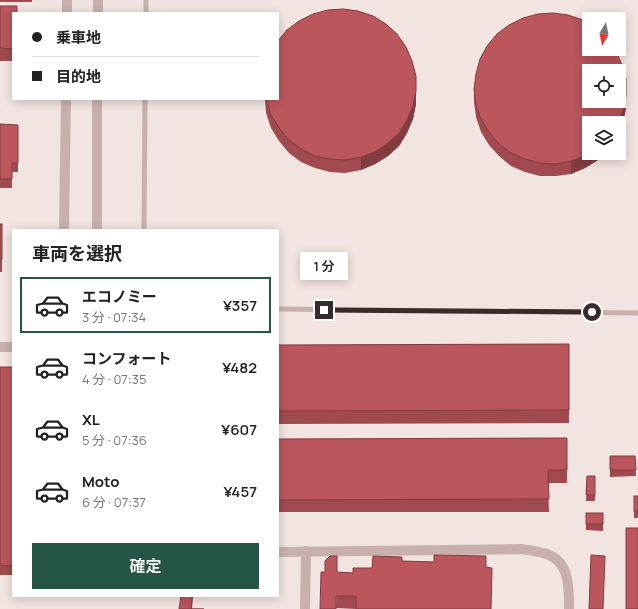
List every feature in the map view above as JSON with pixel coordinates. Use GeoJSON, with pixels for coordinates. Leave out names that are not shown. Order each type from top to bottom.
{"type":"FeatureCollection","features":[{"type":"Feature","properties":{"kind":"street"},"geometry":{"type":"LineString","coordinates":[[67,0],[67,12]]}},
{"type":"Feature","properties":{"kind":"street"},"geometry":{"type":"LineString","coordinates":[[98,0],[98,12]]}},
{"type":"Feature","properties":{"kind":"street"},"geometry":{"type":"LineString","coordinates":[[64,229],[66,100]]}},
{"type":"Feature","properties":{"kind":"street"},"geometry":{"type":"LineString","coordinates":[[97,100],[97,229]]}},
{"type":"Feature","properties":{"kind":"street"},"geometry":{"type":"LineString","coordinates":[[0,347],[12,347]]}},
{"type":"Feature","properties":{"kind":"street"},"geometry":{"type":"LineString","coordinates":[[279,552],[521,549],[544,553],[554,558],[564,567],[568,580],[569,609]]}},
{"type":"Feature","properties":{"kind":"street"},"geometry":{"type":"LineString","coordinates":[[305,609],[306,551]]}},
{"type":"Feature","properties":{"kind":"lane"},"geometry":{"type":"LineString","coordinates":[[146,0],[146,12]]}},
{"type":"Feature","properties":{"kind":"lane"},"geometry":{"type":"LineString","coordinates":[[144,229],[145,100]]}},
{"type":"Feature","properties":{"kind":"lane"},"geometry":{"type":"LineString","coordinates":[[279,309],[638,313]]}},
{"type":"Feature","properties":{"kind":"building"},"geometry":{"type":"Polygon","coordinates":[[[0,6],[17,6],[17,12],[12,12],[12,49],[0,48],[0,6]]]}},
{"type":"Feature","properties":{"kind":"building"},"geometry":{"type":"Polygon","coordinates":[[[343,9],[358,11],[373,16],[386,24],[397,34],[406,47],[416,76],[416,91],[413,106],[399,133],[375,152],[361,157],[345,160],[315,156],[301,149],[289,140],[271,115],[266,100],[279,100],[279,40],[287,30],[299,21],[313,14],[328,10],[343,9]]]}},
{"type":"Feature","properties":{"kind":"building"},"geometry":{"type":"Polygon","coordinates":[[[553,13],[568,15],[582,20],[582,56],[618,56],[622,64],[582,64],[582,108],[623,108],[621,116],[582,116],[582,157],[556,164],[540,163],[525,159],[511,153],[499,144],[481,119],[476,105],[474,89],[480,59],[487,46],[497,34],[509,25],[523,18],[538,14],[553,13]]]}},
{"type":"Feature","properties":{"kind":"building"},"geometry":{"type":"Polygon","coordinates":[[[0,124],[18,125],[18,163],[12,163],[12,179],[0,179],[0,124]]]}},
{"type":"Feature","properties":{"kind":"building"},"geometry":{"type":"Polygon","coordinates":[[[0,224],[2,224],[2,259],[0,259],[0,224]]]}},
{"type":"Feature","properties":{"kind":"building"},"geometry":{"type":"Polygon","coordinates":[[[569,344],[569,410],[279,411],[279,345],[569,344]]]}},
{"type":"Feature","properties":{"kind":"building"},"geometry":{"type":"Polygon","coordinates":[[[0,367],[12,367],[12,566],[0,565],[0,367]]]}},
{"type":"Feature","properties":{"kind":"building"},"geometry":{"type":"Polygon","coordinates":[[[567,438],[567,470],[548,470],[549,499],[279,500],[279,439],[567,438]]]}},
{"type":"Feature","properties":{"kind":"building"},"geometry":{"type":"Polygon","coordinates":[[[610,456],[635,456],[636,470],[610,470],[610,456]]]}},
{"type":"Feature","properties":{"kind":"building"},"geometry":{"type":"Polygon","coordinates":[[[587,476],[595,476],[595,495],[586,495],[587,476]]]}},
{"type":"Feature","properties":{"kind":"building"},"geometry":{"type":"Polygon","coordinates":[[[634,496],[638,496],[638,511],[634,511],[634,496]]]}},
{"type":"Feature","properties":{"kind":"building"},"geometry":{"type":"Polygon","coordinates":[[[586,513],[603,513],[603,524],[586,524],[586,513]]]}},
{"type":"Feature","properties":{"kind":"building"},"geometry":{"type":"Polygon","coordinates":[[[626,528],[638,528],[638,609],[626,609],[626,528]]]}},
{"type":"Feature","properties":{"kind":"building"},"geometry":{"type":"Polygon","coordinates":[[[434,555],[486,556],[486,567],[492,568],[491,609],[356,609],[356,596],[336,596],[336,609],[320,609],[321,572],[325,572],[325,561],[330,556],[337,556],[337,572],[353,573],[353,568],[372,568],[373,556],[402,557],[402,561],[434,562],[434,555]]]}},
{"type":"Feature","properties":{"kind":"building"},"geometry":{"type":"Polygon","coordinates":[[[591,555],[605,556],[603,609],[589,609],[591,555]]]}},
{"type":"Feature","properties":{"kind":"building"},"geometry":{"type":"Polygon","coordinates":[[[181,597],[192,597],[191,609],[179,609],[181,597]]]}},
{"type":"Feature","properties":{"kind":"route"},"geometry":{"type":"LineString","coordinates":[[324,310],[592,312]]}}]}
